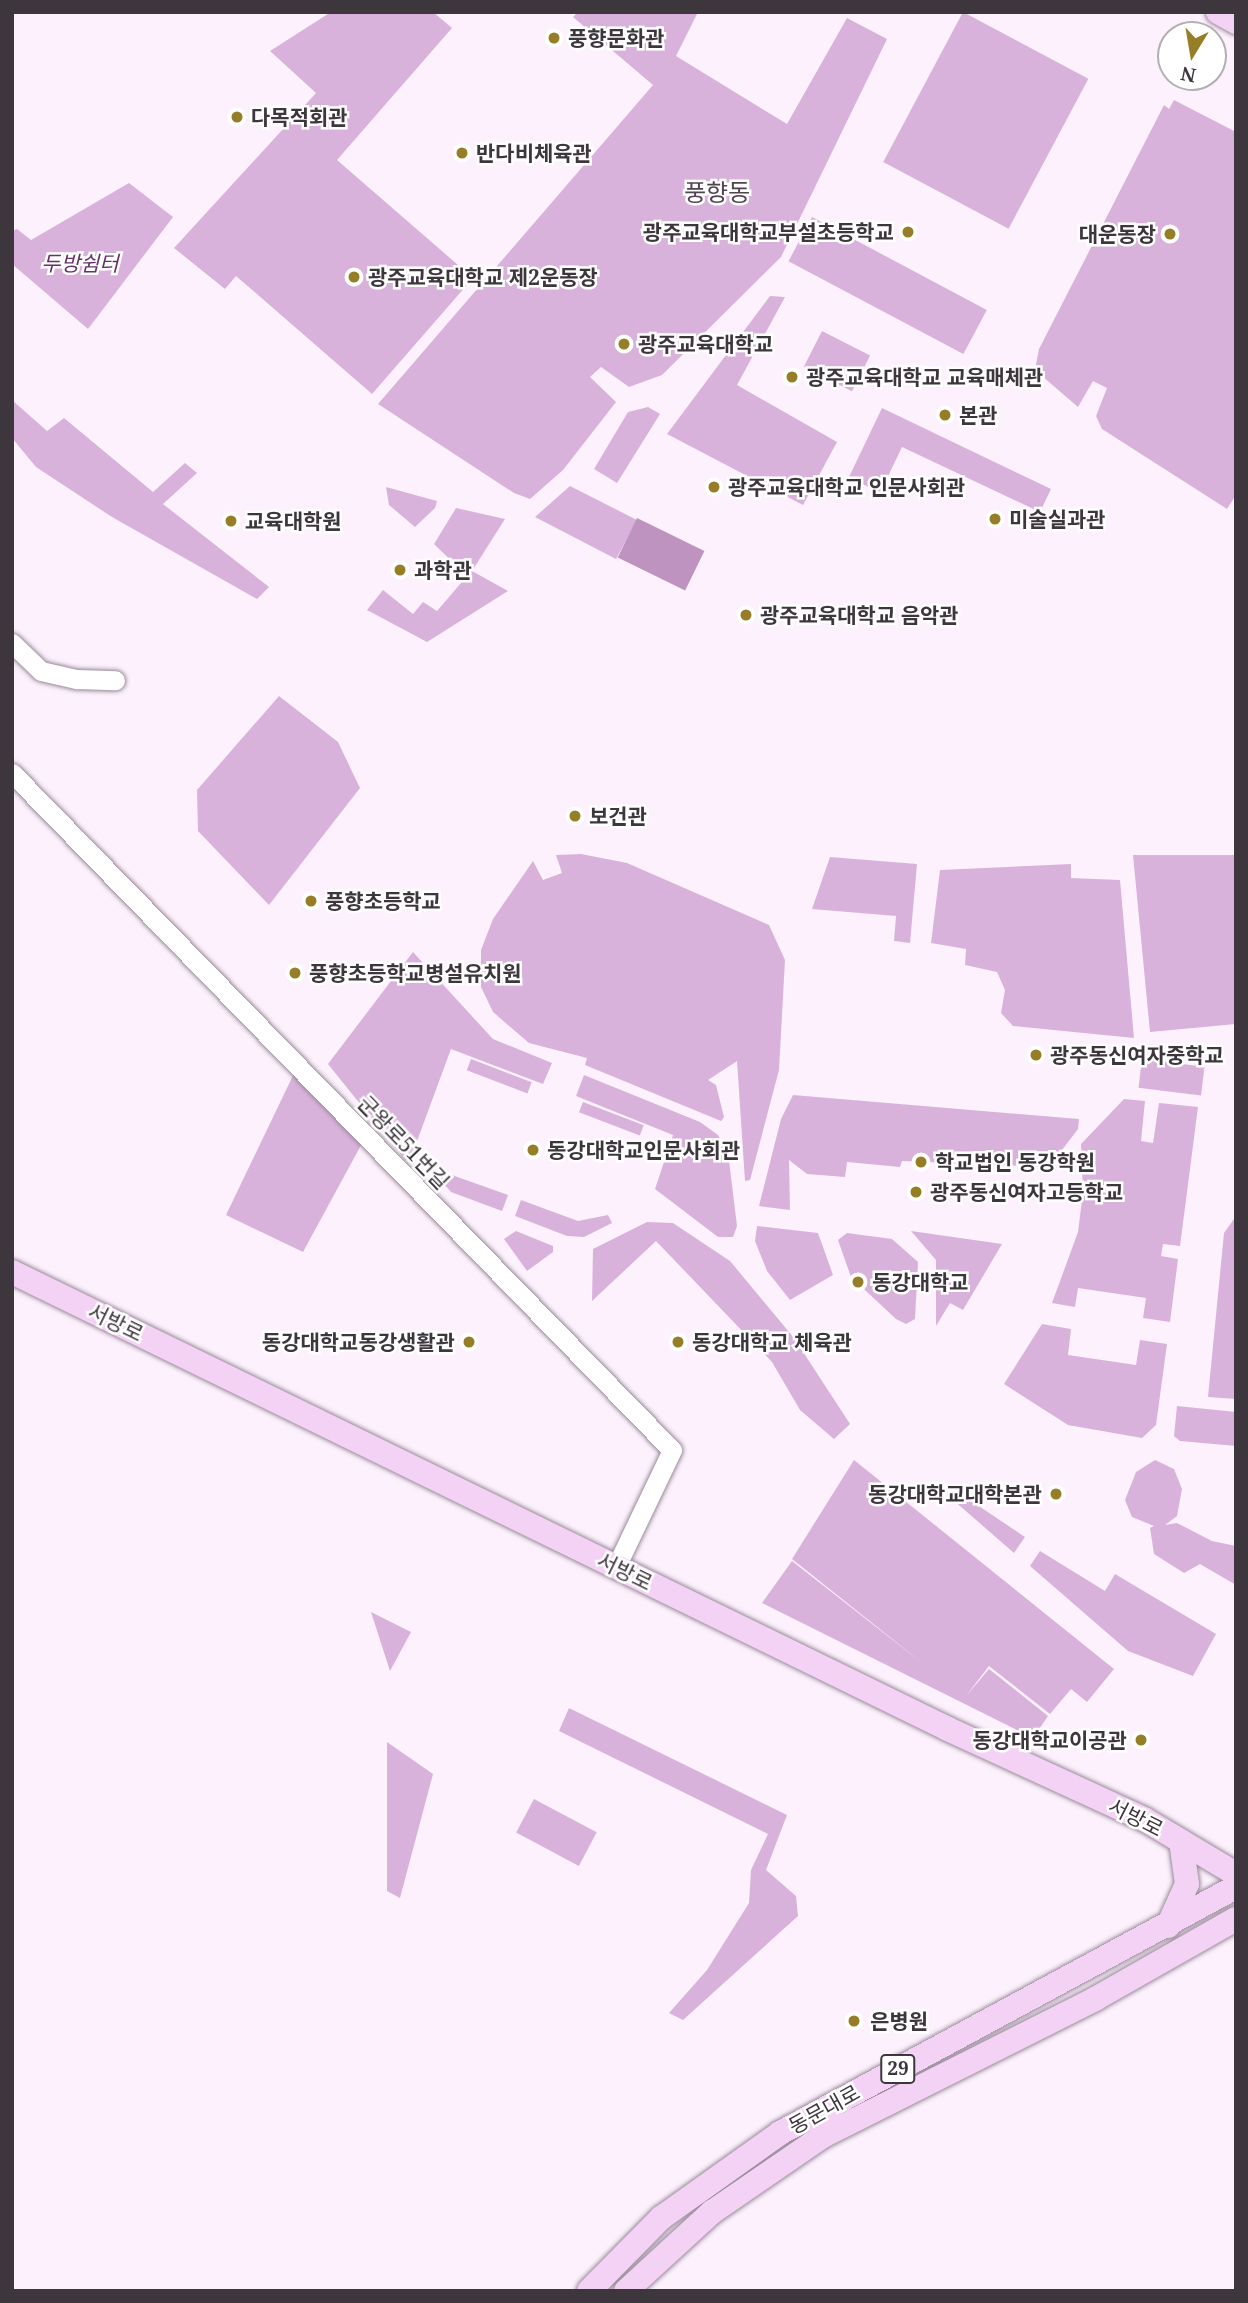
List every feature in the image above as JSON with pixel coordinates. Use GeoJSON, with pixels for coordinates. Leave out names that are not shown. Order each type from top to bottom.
{"type":"FeatureCollection","features":[{"type":"Feature","properties":{"kind":"main road"},"geometry":{"type":"LineString","coordinates":[[1218,12],[1236,22]]}},
{"type":"Feature","properties":{"kind":"main road","name":"서방로"},"geometry":{"type":"LineString","coordinates":[[12,1272],[615,1567],[1144,1819],[1236,1874]]}},
{"type":"Feature","properties":{"kind":"main road"},"geometry":{"type":"LineString","coordinates":[[1168,1926],[1187,1884],[1181,1841]]}},
{"type":"Feature","properties":{"kind":"main road","name":"동문대로"},"geometry":{"type":"LineString","coordinates":[[589,2291],[661,2218],[780,2133],[1236,1887]]}},
{"type":"Feature","properties":{"kind":"main road","name":"동문대로"},"geometry":{"type":"LineString","coordinates":[[626,2291],[712,2212],[823,2136],[1095,1998],[1236,1919]]}},
{"type":"Feature","properties":{"kind":"street"},"geometry":{"type":"LineString","coordinates":[[12,643],[41,671],[77,679],[115,680]]}},
{"type":"Feature","properties":{"kind":"street","name":"군왕로51번길"},"geometry":{"type":"LineString","coordinates":[[12,772],[672,1450],[615,1567]]}},
{"type":"Feature","properties":{"kind":"green space"},"geometry":{"type":"Polygon","coordinates":[[[331,12],[433,12],[452,28],[337,160],[473,278],[372,394],[236,276],[225,289],[174,248],[316,93],[270,51],[331,12]]]}},
{"type":"Feature","properties":{"kind":"green space"},"geometry":{"type":"Polygon","coordinates":[[[578,12],[698,12],[676,56],[787,124],[847,18],[887,39],[781,257],[662,375],[629,387],[601,367],[590,377],[616,402],[563,470],[530,499],[514,493],[378,404],[653,85],[573,17],[578,12]]]}},
{"type":"Feature","properties":{"kind":"green space"},"geometry":{"type":"Polygon","coordinates":[[[963,12],[1088,79],[1009,229],[883,162],[963,12]]]}},
{"type":"Feature","properties":{"kind":"green space","name":"대운동장"},"geometry":{"type":"Polygon","coordinates":[[[1174,100],[1236,132],[1236,495],[1227,509],[1102,429],[1096,416],[1107,388],[1093,381],[1078,407],[1035,370],[1039,349],[1164,105],[1169,109],[1174,100]]]}},
{"type":"Feature","properties":{"kind":"green space","name":"두방쉼터"},"geometry":{"type":"Polygon","coordinates":[[[129,183],[173,217],[88,329],[12,264],[12,231],[17,229],[31,240],[129,183]]]}},
{"type":"Feature","properties":{"kind":"green space"},"geometry":{"type":"Polygon","coordinates":[[[812,217],[987,310],[963,354],[789,261],[812,217]]]}},
{"type":"Feature","properties":{"kind":"green space"},"geometry":{"type":"Polygon","coordinates":[[[770,296],[785,297],[737,385],[837,442],[803,505],[667,434],[770,296]]]}},
{"type":"Feature","properties":{"kind":"green space"},"geometry":{"type":"Polygon","coordinates":[[[822,331],[870,356],[852,391],[804,367],[822,331]]]}},
{"type":"Feature","properties":{"kind":"green space"},"geometry":{"type":"Polygon","coordinates":[[[12,400],[47,431],[64,418],[153,492],[185,463],[197,473],[163,504],[269,587],[257,599],[112,517],[36,467],[12,438],[12,400]]]}},
{"type":"Feature","properties":{"kind":"green space"},"geometry":{"type":"Polygon","coordinates":[[[648,407],[660,414],[617,483],[594,469],[628,412],[648,407]]]}},
{"type":"Feature","properties":{"kind":"green space"},"geometry":{"type":"Polygon","coordinates":[[[882,408],[1051,489],[1040,512],[902,447],[880,493],[849,477],[882,408]]]}},
{"type":"Feature","properties":{"kind":"green space"},"geometry":{"type":"Polygon","coordinates":[[[570,486],[637,520],[616,559],[535,517],[570,486]]]}},
{"type":"Feature","properties":{"kind":"green space"},"geometry":{"type":"Polygon","coordinates":[[[386,487],[437,501],[435,508],[415,527],[389,505],[386,487]]]}},
{"type":"Feature","properties":{"kind":"green space"},"geometry":{"type":"Polygon","coordinates":[[[456,508],[505,519],[472,571],[508,591],[427,642],[367,610],[383,590],[413,614],[423,602],[437,611],[467,576],[434,544],[456,508]]]}},
{"type":"Feature","properties":{"kind":"green space"},"geometry":{"type":"Polygon","coordinates":[[[279,696],[338,742],[360,788],[269,905],[198,831],[197,790],[279,696]]]}},
{"type":"Feature","properties":{"kind":"green space"},"geometry":{"type":"Polygon","coordinates":[[[581,854],[627,863],[769,925],[785,960],[779,1070],[750,1180],[745,1181],[737,1061],[708,1080],[716,1085],[724,1117],[721,1121],[585,1065],[587,1058],[529,1043],[493,1012],[481,987],[481,950],[493,919],[533,861],[543,880],[562,873],[556,855],[581,854]]]}},
{"type":"Feature","properties":{"kind":"green space"},"geometry":{"type":"Polygon","coordinates":[[[1133,855],[1236,855],[1236,1024],[1150,1032],[1133,855]]]}},
{"type":"Feature","properties":{"kind":"green space"},"geometry":{"type":"Polygon","coordinates":[[[830,857],[917,864],[910,943],[894,941],[896,916],[812,909],[830,857]]]}},
{"type":"Feature","properties":{"kind":"green space"},"geometry":{"type":"Polygon","coordinates":[[[1071,864],[1071,878],[1120,880],[1134,1038],[1013,1026],[1001,1013],[1005,990],[997,972],[965,965],[966,949],[931,943],[940,870],[1071,864]]]}},
{"type":"Feature","properties":{"kind":"green space"},"geometry":{"type":"Polygon","coordinates":[[[413,952],[493,1039],[552,1063],[543,1084],[451,1049],[410,1160],[405,1160],[328,1064],[413,952]]]}},
{"type":"Feature","properties":{"kind":"green space"},"geometry":{"type":"Polygon","coordinates":[[[471,1059],[532,1082],[527,1093],[467,1070],[471,1059]]]}},
{"type":"Feature","properties":{"kind":"green space"},"geometry":{"type":"Polygon","coordinates":[[[1142,1059],[1205,1067],[1201,1095],[1138,1088],[1142,1059]]]}},
{"type":"Feature","properties":{"kind":"green space"},"geometry":{"type":"Polygon","coordinates":[[[299,1063],[366,1136],[303,1252],[226,1215],[299,1063]]]}},
{"type":"Feature","properties":{"kind":"green space"},"geometry":{"type":"Polygon","coordinates":[[[584,1075],[700,1122],[718,1135],[728,1152],[737,1226],[733,1237],[718,1237],[655,1189],[673,1135],[576,1096],[584,1075]]]}},
{"type":"Feature","properties":{"kind":"green space"},"geometry":{"type":"Polygon","coordinates":[[[793,1095],[1079,1119],[1078,1129],[1049,1167],[902,1161],[900,1167],[847,1162],[845,1177],[807,1174],[789,1160],[790,1210],[759,1206],[781,1119],[793,1095]]]}},
{"type":"Feature","properties":{"kind":"green space"},"geometry":{"type":"Polygon","coordinates":[[[1124,1099],[1145,1101],[1141,1141],[1153,1143],[1159,1103],[1198,1107],[1180,1246],[1163,1244],[1161,1256],[1178,1259],[1170,1322],[1143,1318],[1146,1298],[1078,1288],[1075,1307],[1052,1303],[1078,1232],[1083,1192],[1081,1144],[1124,1099]]]}},
{"type":"Feature","properties":{"kind":"green space"},"geometry":{"type":"Polygon","coordinates":[[[583,1102],[644,1125],[640,1136],[579,1112],[583,1102]]]}},
{"type":"Feature","properties":{"kind":"green space"},"geometry":{"type":"Polygon","coordinates":[[[438,1170],[508,1195],[502,1211],[451,1192],[436,1175],[438,1170]]]}},
{"type":"Feature","properties":{"kind":"green space"},"geometry":{"type":"Polygon","coordinates":[[[521,1200],[578,1221],[608,1215],[612,1223],[584,1237],[567,1236],[515,1216],[521,1200]]]}},
{"type":"Feature","properties":{"kind":"green space"},"geometry":{"type":"Polygon","coordinates":[[[1236,1216],[1236,1399],[1208,1397],[1224,1233],[1236,1216]]]}},
{"type":"Feature","properties":{"kind":"green space"},"geometry":{"type":"Polygon","coordinates":[[[647,1222],[673,1223],[730,1261],[794,1338],[850,1424],[834,1439],[800,1410],[772,1362],[656,1241],[592,1301],[593,1249],[647,1222]]]}},
{"type":"Feature","properties":{"kind":"green space"},"geometry":{"type":"Polygon","coordinates":[[[757,1226],[818,1233],[833,1275],[790,1300],[767,1271],[755,1241],[757,1226]]]}},
{"type":"Feature","properties":{"kind":"green space"},"geometry":{"type":"Polygon","coordinates":[[[516,1231],[553,1246],[553,1252],[527,1271],[504,1239],[516,1231]]]}},
{"type":"Feature","properties":{"kind":"green space"},"geometry":{"type":"Polygon","coordinates":[[[911,1231],[1002,1244],[963,1310],[950,1303],[936,1326],[936,1260],[911,1231]]]}},
{"type":"Feature","properties":{"kind":"green space"},"geometry":{"type":"Polygon","coordinates":[[[847,1233],[892,1239],[918,1262],[915,1319],[906,1324],[896,1319],[851,1277],[838,1240],[847,1233]]]}},
{"type":"Feature","properties":{"kind":"green space"},"geometry":{"type":"Polygon","coordinates":[[[1042,1324],[1071,1329],[1068,1355],[1136,1365],[1140,1340],[1167,1344],[1156,1425],[1142,1438],[1068,1425],[1004,1384],[1042,1324]]]}},
{"type":"Feature","properties":{"kind":"green space"},"geometry":{"type":"Polygon","coordinates":[[[1177,1406],[1236,1412],[1236,1446],[1180,1441],[1174,1436],[1177,1406]]]}},
{"type":"Feature","properties":{"kind":"green space"},"geometry":{"type":"Polygon","coordinates":[[[854,1460],[1114,1669],[1087,1702],[1071,1689],[1050,1714],[989,1666],[966,1696],[989,1669],[1048,1716],[1033,1738],[762,1603],[792,1561],[926,1666],[792,1559],[854,1460]]]}},
{"type":"Feature","properties":{"kind":"green space"},"geometry":{"type":"Polygon","coordinates":[[[1155,1460],[1174,1469],[1182,1489],[1177,1516],[1165,1525],[1177,1523],[1212,1541],[1236,1546],[1236,1585],[1200,1564],[1184,1573],[1154,1554],[1150,1528],[1154,1526],[1132,1517],[1125,1500],[1136,1472],[1155,1460]]]}},
{"type":"Feature","properties":{"kind":"green space"},"geometry":{"type":"Polygon","coordinates":[[[949,1486],[1025,1537],[1014,1553],[944,1492],[949,1486]]]}},
{"type":"Feature","properties":{"kind":"green space"},"geometry":{"type":"Polygon","coordinates":[[[1040,1551],[1105,1591],[1115,1574],[1216,1634],[1193,1676],[1128,1651],[1030,1566],[1040,1551]]]}},
{"type":"Feature","properties":{"kind":"green space"},"geometry":{"type":"Polygon","coordinates":[[[371,1612],[411,1632],[390,1671],[371,1612]]]}},
{"type":"Feature","properties":{"kind":"green space"},"geometry":{"type":"Polygon","coordinates":[[[569,1708],[787,1815],[766,1870],[796,1896],[798,1916],[683,2020],[669,2013],[707,1970],[749,1903],[751,1870],[768,1834],[559,1731],[569,1708]]]}},
{"type":"Feature","properties":{"kind":"green space"},"geometry":{"type":"Polygon","coordinates":[[[387,1742],[433,1774],[400,1898],[387,1891],[387,1742]]]}},
{"type":"Feature","properties":{"kind":"green space"},"geometry":{"type":"Polygon","coordinates":[[[534,1799],[597,1832],[579,1866],[516,1833],[534,1799]]]}},
{"type":"Feature","properties":{"kind":"shaded area"},"geometry":{"type":"Polygon","coordinates":[[[637,518],[704,551],[685,590],[618,558],[637,518]]]}},
{"type":"Feature","properties":{"kind":"place","name":"풍향문화관"},"geometry":{"type":"Point","coordinates":[554,38]}},
{"type":"Feature","properties":{"kind":"place","name":"다목적회관"},"geometry":{"type":"Point","coordinates":[237,117]}},
{"type":"Feature","properties":{"kind":"place","name":"반다비체육관"},"geometry":{"type":"Point","coordinates":[462,153]}},
{"type":"Feature","properties":{"kind":"place","name":"광주교육대학교부설초등학교"},"geometry":{"type":"Point","coordinates":[908,232]}},
{"type":"Feature","properties":{"kind":"place","name":"대운동장"},"geometry":{"type":"Point","coordinates":[1170,234]}},
{"type":"Feature","properties":{"kind":"place","name":"광주교육대학교 제2운동장"},"geometry":{"type":"Point","coordinates":[354,277]}},
{"type":"Feature","properties":{"kind":"place","name":"광주교육대학교"},"geometry":{"type":"Point","coordinates":[624,344]}},
{"type":"Feature","properties":{"kind":"place","name":"광주교육대학교 교육매체관"},"geometry":{"type":"Point","coordinates":[792,377]}},
{"type":"Feature","properties":{"kind":"place","name":"본관"},"geometry":{"type":"Point","coordinates":[945,415]}},
{"type":"Feature","properties":{"kind":"place","name":"광주교육대학교 인문사회관"},"geometry":{"type":"Point","coordinates":[714,487]}},
{"type":"Feature","properties":{"kind":"place","name":"미술실과관"},"geometry":{"type":"Point","coordinates":[995,519]}},
{"type":"Feature","properties":{"kind":"place","name":"교육대학원"},"geometry":{"type":"Point","coordinates":[231,521]}},
{"type":"Feature","properties":{"kind":"place","name":"과학관"},"geometry":{"type":"Point","coordinates":[400,570]}},
{"type":"Feature","properties":{"kind":"place","name":"광주교육대학교 음악관"},"geometry":{"type":"Point","coordinates":[746,615]}},
{"type":"Feature","properties":{"kind":"place","name":"보건관"},"geometry":{"type":"Point","coordinates":[575,816]}},
{"type":"Feature","properties":{"kind":"place","name":"풍향초등학교"},"geometry":{"type":"Point","coordinates":[311,901]}},
{"type":"Feature","properties":{"kind":"place","name":"풍향초등학교병설유치원"},"geometry":{"type":"Point","coordinates":[295,973]}},
{"type":"Feature","properties":{"kind":"place","name":"광주동신여자중학교"},"geometry":{"type":"Point","coordinates":[1036,1055]}},
{"type":"Feature","properties":{"kind":"place","name":"동강대학교인문사회관"},"geometry":{"type":"Point","coordinates":[533,1150]}},
{"type":"Feature","properties":{"kind":"place","name":"학교법인 동강학원"},"geometry":{"type":"Point","coordinates":[921,1162]}},
{"type":"Feature","properties":{"kind":"place","name":"광주동신여자고등학교"},"geometry":{"type":"Point","coordinates":[916,1192]}},
{"type":"Feature","properties":{"kind":"place","name":"동강대학교"},"geometry":{"type":"Point","coordinates":[858,1282]}},
{"type":"Feature","properties":{"kind":"place","name":"동강대학교동강생활관"},"geometry":{"type":"Point","coordinates":[469,1342]}},
{"type":"Feature","properties":{"kind":"place","name":"동강대학교 체육관"},"geometry":{"type":"Point","coordinates":[678,1342]}},
{"type":"Feature","properties":{"kind":"place","name":"동강대학교대학본관"},"geometry":{"type":"Point","coordinates":[1056,1494]}},
{"type":"Feature","properties":{"kind":"place","name":"동강대학교이공관"},"geometry":{"type":"Point","coordinates":[1141,1740]}},
{"type":"Feature","properties":{"kind":"place","name":"은병원"},"geometry":{"type":"Point","coordinates":[854,2021]}},
{"type":"Feature","properties":{"kind":"district","name":"풍향동"},"geometry":{"type":"Point","coordinates":[717,192]}}]}
